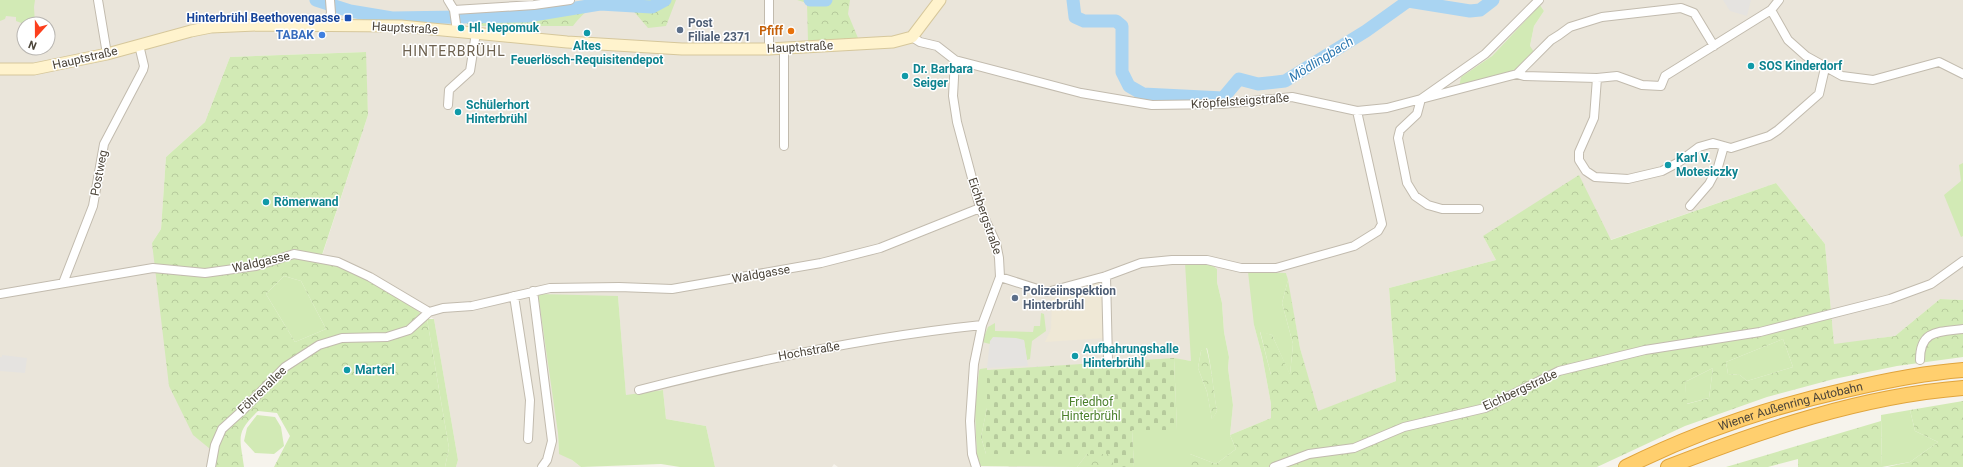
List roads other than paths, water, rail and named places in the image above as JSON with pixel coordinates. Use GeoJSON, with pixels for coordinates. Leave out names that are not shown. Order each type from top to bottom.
{"type":"FeatureCollection","features":[{"type":"Feature","properties":{"kind":"highway","name":"Wiener Außenring Autobahn"},"geometry":{"type":"LineString","coordinates":[[1626,467],[1657,451],[1725,425],[1800,400],[1883,381],[1963,370]]}},
{"type":"Feature","properties":{"kind":"highway","name":"Wiener Außenring Autobahn"},"geometry":{"type":"LineString","coordinates":[[1668,467],[1736,440],[1804,419],[1885,399],[1963,388]]}},
{"type":"Feature","properties":{"kind":"main road"},"geometry":{"type":"LineString","coordinates":[[912,37],[940,0]]}},
{"type":"Feature","properties":{"kind":"main road","name":"Hauptstraße"},"geometry":{"type":"LineString","coordinates":[[0,69],[34,69],[107,54],[191,31],[211,28],[258,25],[457,28],[476,33],[567,42],[682,49],[769,49],[893,42],[912,37]]}},
{"type":"Feature","properties":{"kind":"street"},"geometry":{"type":"LineString","coordinates":[[98,0],[107,54]]}},
{"type":"Feature","properties":{"kind":"street"},"geometry":{"type":"LineString","coordinates":[[326,26],[331,13],[330,0]]}},
{"type":"Feature","properties":{"kind":"street"},"geometry":{"type":"LineString","coordinates":[[448,0],[454,12],[457,28]]}},
{"type":"Feature","properties":{"kind":"street"},"geometry":{"type":"LineString","coordinates":[[454,12],[534,5],[570,0]]}},
{"type":"Feature","properties":{"kind":"street"},"geometry":{"type":"LineString","coordinates":[[769,49],[770,0]]}},
{"type":"Feature","properties":{"kind":"street","name":"Kröpfelsteigstraße"},"geometry":{"type":"LineString","coordinates":[[955,60],[1081,93],[1152,106],[1222,104],[1292,97],[1357,110],[1387,108],[1421,99],[1485,54],[1539,0]]}},
{"type":"Feature","properties":{"kind":"street"},"geometry":{"type":"LineString","coordinates":[[1516,74],[1524,76],[1597,78],[1617,76],[1642,85],[1661,86],[1665,76],[1771,10],[1779,0]]}},
{"type":"Feature","properties":{"kind":"street"},"geometry":{"type":"LineString","coordinates":[[1479,209],[1442,209],[1428,206],[1415,196],[1407,183],[1398,138],[1400,130],[1417,114],[1421,99],[1442,95],[1516,74],[1570,27],[1602,17],[1681,8],[1694,13],[1714,46]]}},
{"type":"Feature","properties":{"kind":"street"},"geometry":{"type":"LineString","coordinates":[[1771,10],[1788,40],[1806,56],[1825,68],[1842,76],[1873,80],[1939,62],[1963,74]]}},
{"type":"Feature","properties":{"kind":"street"},"geometry":{"type":"LineString","coordinates":[[448,105],[449,90],[470,71],[476,33]]}},
{"type":"Feature","properties":{"kind":"street"},"geometry":{"type":"LineString","coordinates":[[912,37],[920,42],[937,46],[955,60]]}},
{"type":"Feature","properties":{"kind":"street","name":"Postweg"},"geometry":{"type":"LineString","coordinates":[[63,283],[93,206],[104,144],[143,70],[144,66],[139,45]]}},
{"type":"Feature","properties":{"kind":"street"},"geometry":{"type":"LineString","coordinates":[[784,48],[784,146]]}},
{"type":"Feature","properties":{"kind":"street","name":"Eichbergstraße"},"geometry":{"type":"LineString","coordinates":[[955,60],[953,96],[957,122],[980,208],[996,243],[1000,258],[1000,277],[982,325],[974,364],[970,421],[972,454],[976,467]]}},
{"type":"Feature","properties":{"kind":"street"},"geometry":{"type":"LineString","coordinates":[[1597,78],[1594,118],[1579,152],[1579,160],[1586,171],[1595,177],[1628,179],[1662,170],[1679,162],[1699,147],[1713,143],[1731,148],[1769,136],[1819,94],[1825,68]]}},
{"type":"Feature","properties":{"kind":"street"},"geometry":{"type":"LineString","coordinates":[[1000,277],[1047,292],[1106,276],[1141,263],[1172,260],[1207,260],[1241,268],[1276,268],[1354,246],[1378,231],[1382,224],[1357,110]]}},
{"type":"Feature","properties":{"kind":"street"},"geometry":{"type":"LineString","coordinates":[[1690,206],[1712,179],[1718,167],[1724,146]]}},
{"type":"Feature","properties":{"kind":"street","name":"Waldgasse"},"geometry":{"type":"LineString","coordinates":[[0,294],[153,268],[205,273],[256,266],[294,254],[338,262],[370,276],[429,312],[443,308],[472,306],[550,288],[619,287],[672,289],[821,263],[880,248],[980,208]]}},
{"type":"Feature","properties":{"kind":"street","name":"Eichbergstraße"},"geometry":{"type":"LineString","coordinates":[[1274,467],[1309,454],[1354,448],[1404,427],[1485,408],[1559,371],[1645,350],[1760,332],[1890,299],[1931,284],[1963,261]]}},
{"type":"Feature","properties":{"kind":"street"},"geometry":{"type":"LineString","coordinates":[[1106,276],[1108,360]]}},
{"type":"Feature","properties":{"kind":"street"},"geometry":{"type":"LineString","coordinates":[[533,291],[552,441],[547,460],[542,467]]}},
{"type":"Feature","properties":{"kind":"street"},"geometry":{"type":"LineString","coordinates":[[514,296],[530,400],[528,439]]}},
{"type":"Feature","properties":{"kind":"street","name":"Föhrenallee"},"geometry":{"type":"LineString","coordinates":[[211,467],[215,445],[222,429],[285,367],[319,345],[342,338],[387,337],[409,330],[429,312]]}},
{"type":"Feature","properties":{"kind":"street","name":"Hochstraße"},"geometry":{"type":"LineString","coordinates":[[639,390],[776,356],[937,329],[982,325]]}},
{"type":"Feature","properties":{"kind":"street"},"geometry":{"type":"LineString","coordinates":[[1920,360],[1920,347],[1926,338],[1940,331],[1963,329]]}},
{"type":"Feature","properties":{"kind":"waterway","name":"Mödlingbach"},"geometry":{"type":"LineString","coordinates":[[316,0],[350,11],[392,18],[527,16],[600,4],[652,7],[665,0]]}},
{"type":"Feature","properties":{"kind":"waterway","name":"Mödlingbach"},"geometry":{"type":"LineString","coordinates":[[810,0],[826,0]]}},
{"type":"Feature","properties":{"kind":"waterway","name":"Mödlingbach"},"geometry":{"type":"LineString","coordinates":[[1073,0],[1075,17],[1084,21],[1116,21],[1122,26],[1122,72],[1129,86],[1143,94],[1223,98],[1239,79],[1258,84],[1285,81],[1366,31],[1408,1],[1470,11],[1480,10],[1493,0]]}},
{"type":"Feature","properties":{"kind":"place","name":"Hinterbrühl Beethovengasse"},"geometry":{"type":"Point","coordinates":[348,18]}},
{"type":"Feature","properties":{"kind":"place","name":"Hl. Nepomuk"},"geometry":{"type":"Point","coordinates":[461,28]}},
{"type":"Feature","properties":{"kind":"place","name":"Post Filiale 2371"},"geometry":{"type":"Point","coordinates":[680,30]}},
{"type":"Feature","properties":{"kind":"place","name":"Pfiff"},"geometry":{"type":"Point","coordinates":[791,31]}},
{"type":"Feature","properties":{"kind":"place","name":"Altes Feuerlösch-Requisitendepot"},"geometry":{"type":"Point","coordinates":[587,33]}},
{"type":"Feature","properties":{"kind":"place","name":"TABAK"},"geometry":{"type":"Point","coordinates":[322,35]}},
{"type":"Feature","properties":{"kind":"place","name":"SOS Kinderdorf"},"geometry":{"type":"Point","coordinates":[1751,66]}},
{"type":"Feature","properties":{"kind":"place","name":"Dr. Barbara Seiger"},"geometry":{"type":"Point","coordinates":[905,76]}},
{"type":"Feature","properties":{"kind":"place","name":"Schülerhort Hinterbrühl"},"geometry":{"type":"Point","coordinates":[458,112]}},
{"type":"Feature","properties":{"kind":"place","name":"Karl V. Motesiczky"},"geometry":{"type":"Point","coordinates":[1668,165]}},
{"type":"Feature","properties":{"kind":"place","name":"Römerwand"},"geometry":{"type":"Point","coordinates":[266,202]}},
{"type":"Feature","properties":{"kind":"place","name":"Polizeiinspektion Hinterbrühl"},"geometry":{"type":"Point","coordinates":[1015,298]}},
{"type":"Feature","properties":{"kind":"place","name":"Aufbahrungshalle Hinterbrühl"},"geometry":{"type":"Point","coordinates":[1075,356]}},
{"type":"Feature","properties":{"kind":"place","name":"Marterl"},"geometry":{"type":"Point","coordinates":[347,370]}},
{"type":"Feature","properties":{"kind":"district","name":"HINTERBRÜHL"},"geometry":{"type":"Point","coordinates":[454,51]}},
{"type":"Feature","properties":{"kind":"park label","name":"Friedhof Hinterbrühl"},"geometry":{"type":"Point","coordinates":[1091,409]}}]}
